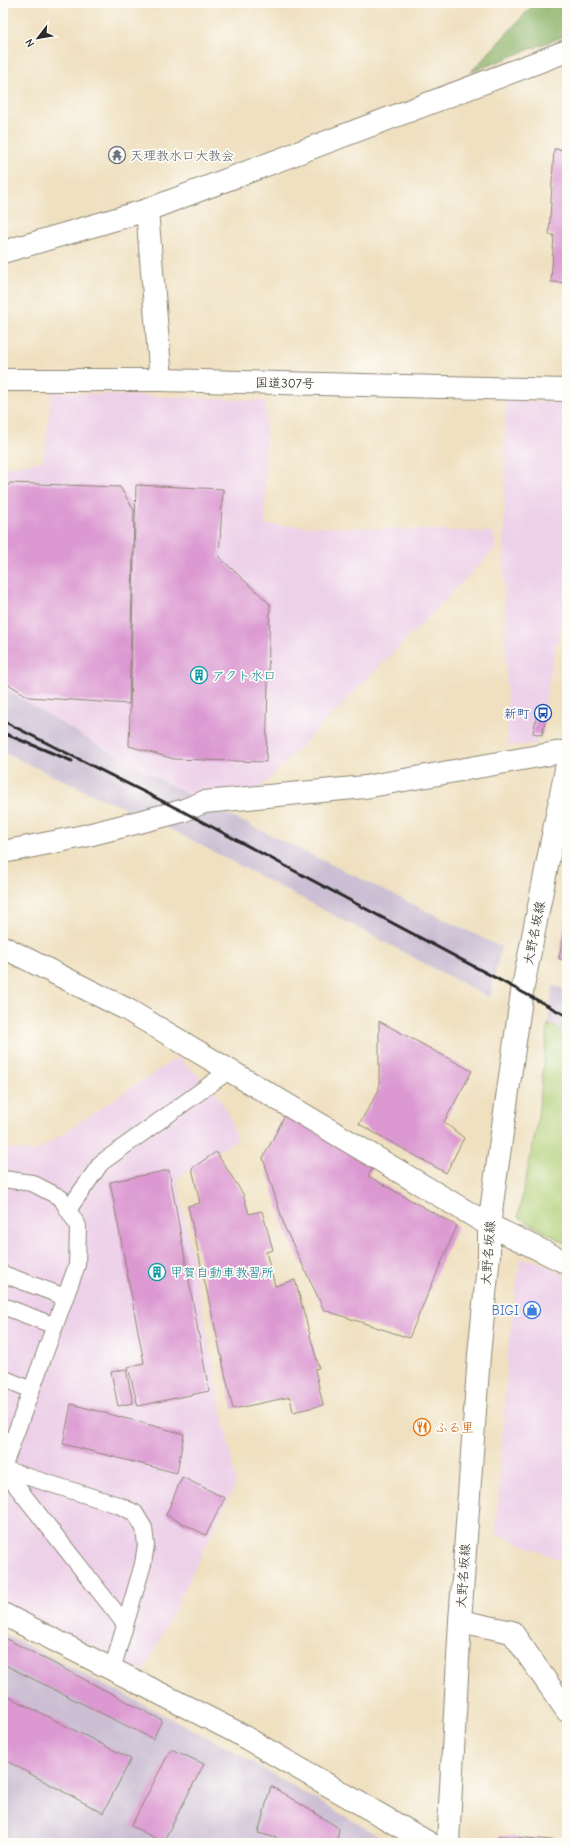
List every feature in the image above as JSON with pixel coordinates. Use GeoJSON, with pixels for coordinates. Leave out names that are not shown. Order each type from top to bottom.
{"type":"FeatureCollection","features":[{"type":"Feature","properties":{"kind":"main road"},"geometry":{"type":"LineString","coordinates":[[3,252],[147,210],[567,50]]}},
{"type":"Feature","properties":{"kind":"main road"},"geometry":{"type":"LineString","coordinates":[[147,210],[161,380]]}},
{"type":"Feature","properties":{"kind":"main road","name":"国道307号"},"geometry":{"type":"LineString","coordinates":[[3,380],[161,380],[567,390]]}},
{"type":"Feature","properties":{"kind":"main road"},"geometry":{"type":"LineString","coordinates":[[3,852],[84,836],[182,811],[204,802],[365,787],[567,751]]}},
{"type":"Feature","properties":{"kind":"main road","name":"大野名坂線"},"geometry":{"type":"LineString","coordinates":[[448,1843],[460,1621],[479,1355],[489,1255],[490,1225],[522,992],[567,764]]}},
{"type":"Feature","properties":{"kind":"main road"},"geometry":{"type":"LineString","coordinates":[[3,947],[128,1010],[490,1225],[567,1264]]}},
{"type":"Feature","properties":{"kind":"main road"},"geometry":{"type":"LineString","coordinates":[[3,1614],[234,1731],[429,1843]]}},
{"type":"Feature","properties":{"kind":"main road"},"geometry":{"type":"LineString","coordinates":[[460,1621],[512,1632],[567,1711]]}},
{"type":"Feature","properties":{"kind":"lane"},"geometry":{"type":"LineString","coordinates":[[68,1210],[101,1163],[230,1070]]}},
{"type":"Feature","properties":{"kind":"lane"},"geometry":{"type":"LineString","coordinates":[[3,1179],[32,1183],[61,1198],[78,1226],[77,1265],[3,1469]]}},
{"type":"Feature","properties":{"kind":"lane"},"geometry":{"type":"LineString","coordinates":[[3,1274],[65,1297]]}},
{"type":"Feature","properties":{"kind":"lane"},"geometry":{"type":"LineString","coordinates":[[3,1306],[55,1326]]}},
{"type":"Feature","properties":{"kind":"lane"},"geometry":{"type":"LineString","coordinates":[[3,1378],[31,1390]]}},
{"type":"Feature","properties":{"kind":"lane"},"geometry":{"type":"LineString","coordinates":[[3,1469],[118,1505],[135,1513],[144,1528],[146,1545],[143,1564],[112,1670]]}},
{"type":"Feature","properties":{"kind":"lane"},"geometry":{"type":"LineString","coordinates":[[3,1469],[125,1624]]}},
{"type":"Feature","properties":{"kind":"shaded area"},"geometry":{"type":"Polygon","coordinates":[[[52,392],[266,401],[265,525],[493,532],[496,548],[257,791],[198,800],[106,750],[3,688],[3,474],[9,466],[43,461],[52,392]]]}},
{"type":"Feature","properties":{"kind":"shaded area"},"geometry":{"type":"Polygon","coordinates":[[[505,400],[567,403],[567,603],[553,658],[537,744],[508,746],[504,578],[505,400]]]}},
{"type":"Feature","properties":{"kind":"shaded area"},"geometry":{"type":"Polygon","coordinates":[[[3,688],[106,750],[198,800],[501,947],[490,998],[144,815],[98,797],[3,752],[3,688]]]}},
{"type":"Feature","properties":{"kind":"shaded area"},"geometry":{"type":"Polygon","coordinates":[[[553,985],[567,991],[567,1032],[548,1022],[553,985]]]}},
{"type":"Feature","properties":{"kind":"shaded area","name":"甲賀自動車教習所"},"geometry":{"type":"Polygon","coordinates":[[[178,1057],[217,1094],[230,1117],[236,1140],[177,1178],[236,1483],[144,1672],[3,1602],[3,1148],[35,1152],[178,1057]]]}},
{"type":"Feature","properties":{"kind":"shaded area"},"geometry":{"type":"Polygon","coordinates":[[[520,1259],[537,1261],[567,1276],[567,1315],[561,1339],[567,1341],[567,1563],[496,1533],[508,1351],[520,1259]]]}},
{"type":"Feature","properties":{"kind":"shaded area"},"geometry":{"type":"Polygon","coordinates":[[[3,1633],[219,1743],[391,1843],[3,1843],[3,1633]]]}},
{"type":"Feature","properties":{"kind":"green space"},"geometry":{"type":"Polygon","coordinates":[[[535,3],[567,3],[567,35],[471,72],[535,3]]]}},
{"type":"Feature","properties":{"kind":"green space"},"geometry":{"type":"Polygon","coordinates":[[[548,1024],[567,1033],[567,1244],[518,1217],[537,1125],[548,1024]]]}},
{"type":"Feature","properties":{"kind":"building"},"geometry":{"type":"Polygon","coordinates":[[[554,149],[567,150],[567,283],[551,282],[554,235],[549,235],[554,149]]]}},
{"type":"Feature","properties":{"kind":"building"},"geometry":{"type":"Polygon","coordinates":[[[10,483],[120,487],[134,510],[129,704],[29,697],[3,681],[3,493],[10,483]]]}},
{"type":"Feature","properties":{"kind":"building","name":"アクト水口"},"geometry":{"type":"Polygon","coordinates":[[[136,485],[223,489],[219,557],[270,604],[266,762],[174,759],[129,746],[136,485]]]}},
{"type":"Feature","properties":{"kind":"building"},"geometry":{"type":"Polygon","coordinates":[[[538,709],[547,712],[542,735],[533,733],[538,709]]]}},
{"type":"Feature","properties":{"kind":"building"},"geometry":{"type":"Polygon","coordinates":[[[567,918],[567,960],[559,959],[567,918]]]}},
{"type":"Feature","properties":{"kind":"building"},"geometry":{"type":"Polygon","coordinates":[[[379,1021],[472,1071],[444,1122],[464,1138],[446,1173],[359,1124],[379,1090],[379,1021]]]}},
{"type":"Feature","properties":{"kind":"building"},"geometry":{"type":"Polygon","coordinates":[[[285,1115],[375,1164],[368,1176],[457,1226],[409,1338],[324,1310],[285,1228],[263,1158],[285,1115]]]}},
{"type":"Feature","properties":{"kind":"building"},"geometry":{"type":"Polygon","coordinates":[[[216,1152],[243,1194],[249,1214],[262,1211],[273,1250],[266,1252],[275,1286],[295,1280],[319,1368],[315,1369],[323,1405],[293,1412],[290,1397],[233,1409],[188,1206],[200,1203],[192,1168],[216,1152]]]}},
{"type":"Feature","properties":{"kind":"building","name":"甲賀自動車教習所"},"geometry":{"type":"Polygon","coordinates":[[[169,1170],[209,1391],[138,1406],[128,1367],[144,1363],[110,1182],[169,1170]]]}},
{"type":"Feature","properties":{"kind":"building"},"geometry":{"type":"Polygon","coordinates":[[[126,1369],[133,1403],[118,1406],[111,1372],[126,1369]]]}},
{"type":"Feature","properties":{"kind":"building"},"geometry":{"type":"Polygon","coordinates":[[[71,1404],[184,1434],[177,1473],[63,1444],[71,1404]]]}},
{"type":"Feature","properties":{"kind":"building"},"geometry":{"type":"Polygon","coordinates":[[[182,1477],[225,1498],[206,1535],[166,1515],[182,1477]]]}},
{"type":"Feature","properties":{"kind":"building"},"geometry":{"type":"Polygon","coordinates":[[[3,1637],[162,1720],[153,1739],[3,1664],[3,1637]]]}},
{"type":"Feature","properties":{"kind":"building"},"geometry":{"type":"Polygon","coordinates":[[[3,1694],[131,1759],[103,1813],[3,1759],[3,1694]]]}},
{"type":"Feature","properties":{"kind":"building"},"geometry":{"type":"Polygon","coordinates":[[[171,1749],[204,1764],[163,1842],[131,1826],[171,1749]]]}},
{"type":"Feature","properties":{"kind":"building"},"geometry":{"type":"Polygon","coordinates":[[[271,1786],[339,1828],[337,1843],[295,1843],[258,1833],[271,1786]]]}},
{"type":"Feature","properties":{"kind":"building"},"geometry":{"type":"Polygon","coordinates":[[[499,1836],[567,1841],[567,1843],[499,1843],[499,1836]]]}},
{"type":"Feature","properties":{"kind":"railway"},"geometry":{"type":"LineString","coordinates":[[3,721],[182,811],[567,1016]]}},
{"type":"Feature","properties":{"kind":"railway"},"geometry":{"type":"LineString","coordinates":[[3,733],[72,761]]}},
{"type":"Feature","properties":{"kind":"place","name":"天理教水口大教会"},"geometry":{"type":"Point","coordinates":[117,155]}},
{"type":"Feature","properties":{"kind":"place","name":"アクト水口"},"geometry":{"type":"Point","coordinates":[199,675]}},
{"type":"Feature","properties":{"kind":"place","name":"新町"},"geometry":{"type":"Point","coordinates":[543,713]}},
{"type":"Feature","properties":{"kind":"place","name":"甲賀自動車教習所"},"geometry":{"type":"Point","coordinates":[157,1272]}},
{"type":"Feature","properties":{"kind":"place","name":"BIGI"},"geometry":{"type":"Point","coordinates":[532,1310]}},
{"type":"Feature","properties":{"kind":"place","name":"ふる里"},"geometry":{"type":"Point","coordinates":[422,1427]}}]}
